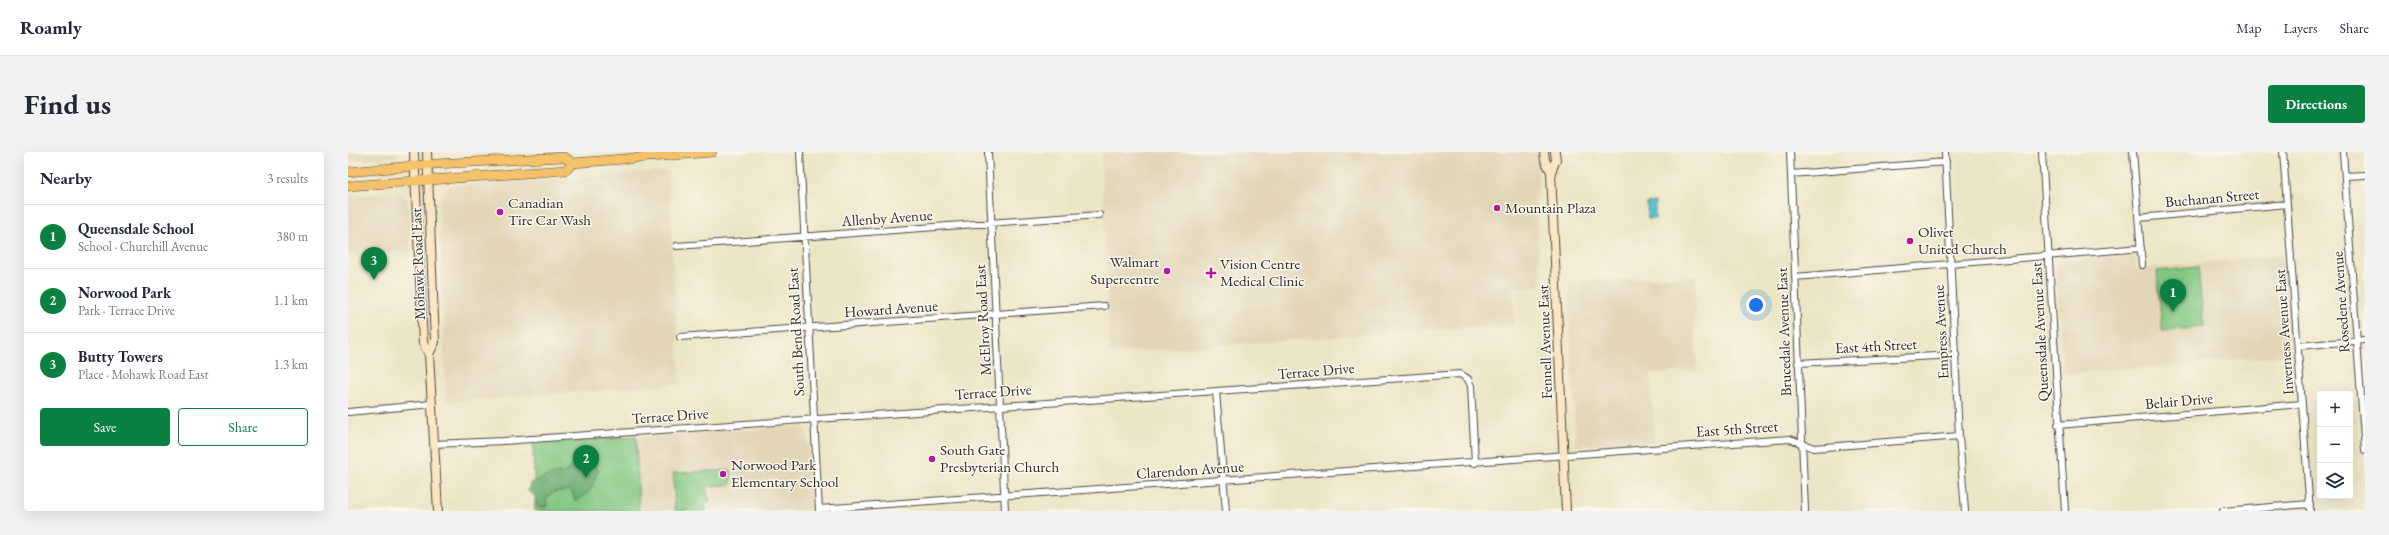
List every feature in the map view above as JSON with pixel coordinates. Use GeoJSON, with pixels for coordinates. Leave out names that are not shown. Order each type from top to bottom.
{"type":"FeatureCollection","features":[{"type":"Feature","properties":{"kind":"main road","name":"Mohawk Road East"},"geometry":{"type":"LineString","coordinates":[[414,152],[423,343],[429,354],[438,511]]}},
{"type":"Feature","properties":{"kind":"main road","name":"Mohawk Road East"},"geometry":{"type":"LineString","coordinates":[[427,152],[435,342],[429,354]]}},
{"type":"Feature","properties":{"kind":"main road"},"geometry":{"type":"LineString","coordinates":[[348,172],[415,174],[555,171],[566,170],[573,163],[649,154],[712,152]]}},
{"type":"Feature","properties":{"kind":"main road","name":"Fennell Avenue East"},"geometry":{"type":"LineString","coordinates":[[1544,152],[1545,160],[1551,172],[1566,511]]}},
{"type":"Feature","properties":{"kind":"main road","name":"Fennell Avenue East"},"geometry":{"type":"LineString","coordinates":[[1551,172],[1556,160],[1555,152]]}},
{"type":"Feature","properties":{"kind":"main road"},"geometry":{"type":"LineString","coordinates":[[348,186],[415,174],[535,159],[564,157],[573,163]]}},
{"type":"Feature","properties":{"kind":"main road"},"geometry":{"type":"LineString","coordinates":[[535,159],[547,164],[555,171]]}},
{"type":"Feature","properties":{"kind":"street","name":"South Bend Road East"},"geometry":{"type":"LineString","coordinates":[[800,152],[819,510]]}},
{"type":"Feature","properties":{"kind":"street","name":"McElroy Road East"},"geometry":{"type":"LineString","coordinates":[[988,152],[1005,511]]}},
{"type":"Feature","properties":{"kind":"street","name":"Brucedale Avenue East"},"geometry":{"type":"LineString","coordinates":[[1790,152],[1805,511]]}},
{"type":"Feature","properties":{"kind":"street","name":"Empress Avenue"},"geometry":{"type":"LineString","coordinates":[[1945,152],[1959,436],[1966,511]]}},
{"type":"Feature","properties":{"kind":"street","name":"Queensdale Avenue East"},"geometry":{"type":"LineString","coordinates":[[2042,152],[2058,425],[2065,511]]}},
{"type":"Feature","properties":{"kind":"street"},"geometry":{"type":"LineString","coordinates":[[2134,152],[2142,265]]}},
{"type":"Feature","properties":{"kind":"street","name":"Inverness Avenue East"},"geometry":{"type":"LineString","coordinates":[[2283,152],[2310,511]]}},
{"type":"Feature","properties":{"kind":"street","name":"Rosedene Avenue"},"geometry":{"type":"LineString","coordinates":[[2343,152],[2365,450]]}},
{"type":"Feature","properties":{"kind":"street"},"geometry":{"type":"LineString","coordinates":[[1791,174],[1946,162]]}},
{"type":"Feature","properties":{"kind":"street"},"geometry":{"type":"LineString","coordinates":[[2345,176],[2365,175]]}},
{"type":"Feature","properties":{"kind":"street","name":"Buchanan Street"},"geometry":{"type":"LineString","coordinates":[[2139,218],[2287,204]]}},
{"type":"Feature","properties":{"kind":"street","name":"Allenby Avenue"},"geometry":{"type":"LineString","coordinates":[[677,246],[1099,215]]}},
{"type":"Feature","properties":{"kind":"street"},"geometry":{"type":"LineString","coordinates":[[1795,277],[2141,248]]}},
{"type":"Feature","properties":{"kind":"street","name":"Howard Avenue"},"geometry":{"type":"LineString","coordinates":[[680,337],[1104,306]]}},
{"type":"Feature","properties":{"kind":"street"},"geometry":{"type":"LineString","coordinates":[[2298,346],[2365,340]]}},
{"type":"Feature","properties":{"kind":"street","name":"East 4th Street"},"geometry":{"type":"LineString","coordinates":[[1798,363],[1956,355]]}},
{"type":"Feature","properties":{"kind":"street","name":"Terrace Drive"},"geometry":{"type":"LineString","coordinates":[[434,444],[503,442],[813,418],[1216,392],[1460,374],[1468,379],[1471,386],[1475,463]]}},
{"type":"Feature","properties":{"kind":"street"},"geometry":{"type":"LineString","coordinates":[[1216,392],[1226,511]]}},
{"type":"Feature","properties":{"kind":"street"},"geometry":{"type":"LineString","coordinates":[[348,412],[432,404]]}},
{"type":"Feature","properties":{"kind":"street","name":"Belair Drive"},"geometry":{"type":"LineString","coordinates":[[2058,425],[2302,404]]}},
{"type":"Feature","properties":{"kind":"street","name":"East 5th Street"},"geometry":{"type":"LineString","coordinates":[[1563,455],[1790,438],[1801,444],[1814,448],[1959,436]]}},
{"type":"Feature","properties":{"kind":"street","name":"Clarendon Avenue"},"geometry":{"type":"LineString","coordinates":[[819,510],[1004,494],[1224,481],[1475,463],[1563,455]]}},
{"type":"Feature","properties":{"kind":"street"},"geometry":{"type":"LineString","coordinates":[[2223,511],[2310,504]]}},
{"type":"Feature","properties":{"kind":"shaded area"},"geometry":{"type":"Polygon","coordinates":[[[348,152],[400,152],[395,157],[348,161],[348,152]]]}},
{"type":"Feature","properties":{"kind":"shaded area"},"geometry":{"type":"Polygon","coordinates":[[[1101,152],[1538,152],[1539,187],[1536,201],[1541,286],[1513,288],[1514,324],[1110,353],[1101,152]]]}},
{"type":"Feature","properties":{"kind":"shaded area"},"geometry":{"type":"Polygon","coordinates":[[[668,171],[680,384],[446,402],[439,202],[449,186],[668,171]]]}},
{"type":"Feature","properties":{"kind":"shaded area"},"geometry":{"type":"Polygon","coordinates":[[[400,193],[409,201],[411,251],[348,256],[348,196],[400,193]]]}},
{"type":"Feature","properties":{"kind":"shaded area"},"geometry":{"type":"Polygon","coordinates":[[[2135,255],[2137,269],[2283,255],[2291,355],[2063,374],[2056,264],[2060,261],[2135,255]]]}},
{"type":"Feature","properties":{"kind":"shaded area"},"geometry":{"type":"Polygon","coordinates":[[[1696,276],[1695,321],[1697,371],[1651,373],[1654,442],[1576,446],[1568,281],[1696,276]]]}},
{"type":"Feature","properties":{"kind":"shaded area","name":"Norwood Park Elementary School"},"geometry":{"type":"Polygon","coordinates":[[[804,426],[807,429],[811,511],[639,511],[636,437],[804,426]]]}},
{"type":"Feature","properties":{"kind":"green space"},"geometry":{"type":"Polygon","coordinates":[[[2198,267],[2204,327],[2162,331],[2157,271],[2198,267]]]}},
{"type":"Feature","properties":{"kind":"green space"},"geometry":{"type":"Polygon","coordinates":[[[636,437],[639,511],[535,511],[533,444],[636,437]]]}},
{"type":"Feature","properties":{"kind":"green space"},"geometry":{"type":"Polygon","coordinates":[[[591,460],[599,469],[590,491],[576,501],[570,490],[554,492],[547,497],[546,507],[538,507],[536,502],[538,497],[528,491],[530,483],[549,475],[565,472],[575,463],[591,460]]]}},
{"type":"Feature","properties":{"kind":"green space"},"geometry":{"type":"Polygon","coordinates":[[[731,470],[731,485],[709,486],[706,490],[710,501],[705,502],[706,511],[675,511],[673,473],[731,470]]]}},
{"type":"Feature","properties":{"kind":"water"},"geometry":{"type":"Polygon","coordinates":[[[1655,202],[1655,219],[1648,219],[1647,203],[1655,202]]]}},
{"type":"Feature","properties":{"kind":"place","name":"Mountain Plaza"},"geometry":{"type":"Point","coordinates":[1497,208]}},
{"type":"Feature","properties":{"kind":"place","name":"Canadian Tire Car Wash"},"geometry":{"type":"Point","coordinates":[500,212]}},
{"type":"Feature","properties":{"kind":"place","name":"Olivet United Church"},"geometry":{"type":"Point","coordinates":[1910,241]}},
{"type":"Feature","properties":{"kind":"place","name":"Walmart Supercentre"},"geometry":{"type":"Point","coordinates":[1167,271]}},
{"type":"Feature","properties":{"kind":"place","name":"Vision Centre Medical Clinic"},"geometry":{"type":"Point","coordinates":[1211,273]}},
{"type":"Feature","properties":{"kind":"place","name":"Butty Towers"},"geometry":{"type":"Point","coordinates":[374,280]}},
{"type":"Feature","properties":{"kind":"place","name":"Queensdale School"},"geometry":{"type":"Point","coordinates":[2173,312]}},
{"type":"Feature","properties":{"kind":"place","name":"South Gate Presbyterian Church"},"geometry":{"type":"Point","coordinates":[932,459]}},
{"type":"Feature","properties":{"kind":"place","name":"Norwood Park Elementary School"},"geometry":{"type":"Point","coordinates":[723,474]}},
{"type":"Feature","properties":{"kind":"place","name":"Norwood Park"},"geometry":{"type":"Point","coordinates":[586,478]}}]}
